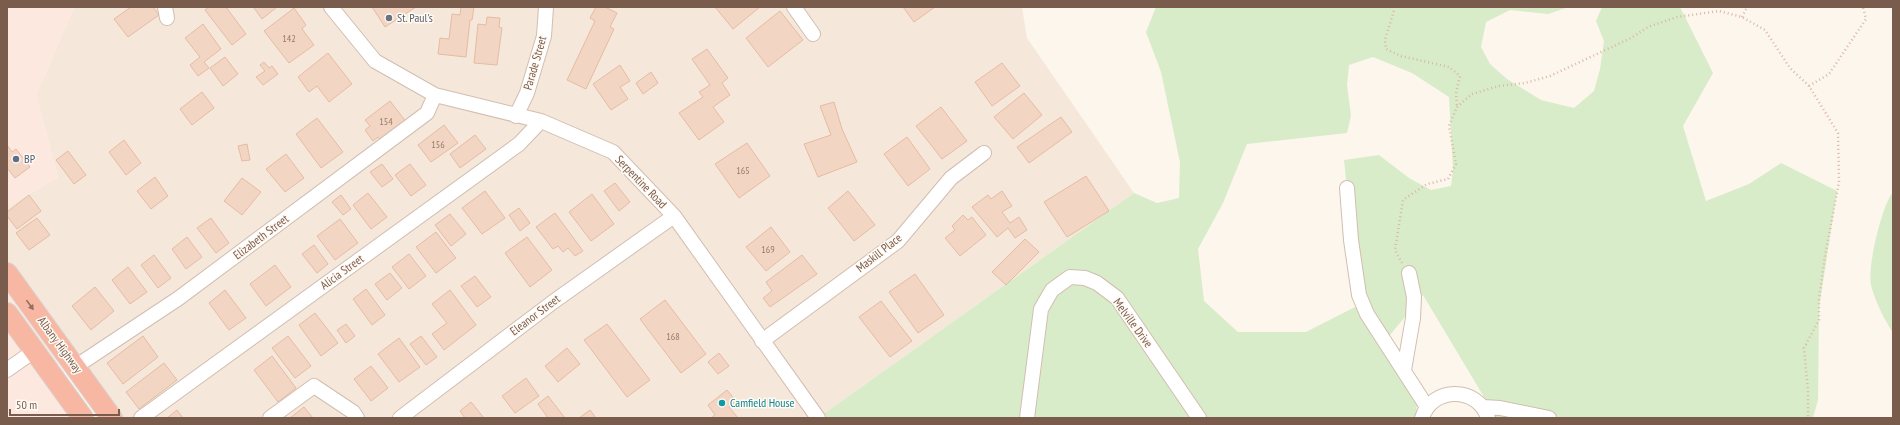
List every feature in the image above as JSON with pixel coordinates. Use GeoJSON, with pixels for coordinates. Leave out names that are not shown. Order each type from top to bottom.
{"type":"FeatureCollection","features":[{"type":"Feature","properties":{"kind":"highway","name":"Albany Highway"},"geometry":{"type":"LineString","coordinates":[[7,273],[112,418]]}},
{"type":"Feature","properties":{"kind":"highway","name":"Albany Highway"},"geometry":{"type":"LineString","coordinates":[[7,313],[83,418]]}},
{"type":"Feature","properties":{"kind":"highway"},"geometry":{"type":"LineString","coordinates":[[56,381],[75,367]]}},
{"type":"Feature","properties":{"kind":"street","name":"Serpentine Road"},"geometry":{"type":"LineString","coordinates":[[331,7],[374,61],[435,95],[541,121],[613,152],[674,216],[818,418]]}},
{"type":"Feature","properties":{"kind":"street","name":"Parade Street"},"geometry":{"type":"LineString","coordinates":[[516,116],[527,93],[544,36],[546,7]]}},
{"type":"Feature","properties":{"kind":"street"},"geometry":{"type":"LineString","coordinates":[[794,7],[813,34]]}},
{"type":"Feature","properties":{"kind":"street","name":"Elizabeth Street"},"geometry":{"type":"LineString","coordinates":[[75,367],[179,298],[421,117],[427,112],[435,95]]}},
{"type":"Feature","properties":{"kind":"street","name":"Alicia Street"},"geometry":{"type":"LineString","coordinates":[[141,418],[518,144],[541,121]]}},
{"type":"Feature","properties":{"kind":"street","name":"Maskill Place"},"geometry":{"type":"LineString","coordinates":[[762,341],[898,241],[951,178],[984,153]]}},
{"type":"Feature","properties":{"kind":"street"},"geometry":{"type":"LineString","coordinates":[[1346,188],[1351,240],[1359,295],[1367,314],[1404,370],[1424,413],[1433,401],[1450,393],[1468,396],[1485,412],[1500,408],[1550,418]]}},
{"type":"Feature","properties":{"kind":"street","name":"Eleanor Street"},"geometry":{"type":"LineString","coordinates":[[400,418],[553,302],[674,216]]}},
{"type":"Feature","properties":{"kind":"street"},"geometry":{"type":"LineString","coordinates":[[1404,370],[1414,297],[1409,273]]}},
{"type":"Feature","properties":{"kind":"street","name":"Melville Drive"},"geometry":{"type":"LineString","coordinates":[[1027,418],[1041,308],[1052,290],[1070,277],[1085,278],[1097,283],[1117,298],[1199,418]]}},
{"type":"Feature","properties":{"kind":"street"},"geometry":{"type":"LineString","coordinates":[[7,370],[34,351]]}},
{"type":"Feature","properties":{"kind":"street"},"geometry":{"type":"LineString","coordinates":[[270,418],[314,386],[353,412],[357,418]]}},
{"type":"Feature","properties":{"kind":"path"},"geometry":{"type":"LineString","coordinates":[[1395,7],[1385,40],[1386,49],[1401,56],[1449,67],[1460,76],[1456,93],[1457,107]]}},
{"type":"Feature","properties":{"kind":"path"},"geometry":{"type":"LineString","coordinates":[[1742,17],[1747,7]]}},
{"type":"Feature","properties":{"kind":"path"},"geometry":{"type":"LineString","coordinates":[[1809,86],[1829,74],[1866,19],[1863,7]]}},
{"type":"Feature","properties":{"kind":"path"},"geometry":{"type":"LineString","coordinates":[[1409,273],[1395,250],[1403,200],[1427,184],[1448,179],[1456,164],[1449,126],[1457,107],[1472,94],[1499,86],[1525,83],[1550,76],[1631,38],[1648,27],[1678,17],[1719,11],[1742,17],[1765,30],[1790,68],[1809,86],[1838,133],[1838,182],[1819,299],[1819,320],[1804,348],[1808,391],[1808,418]]}},
{"type":"Feature","properties":{"kind":"shaded area"},"geometry":{"type":"Polygon","coordinates":[[[7,7],[74,7],[36,95],[58,177],[7,207],[7,7]]]}},
{"type":"Feature","properties":{"kind":"shaded area"},"geometry":{"type":"Polygon","coordinates":[[[74,7],[1022,7],[1027,38],[1134,193],[818,418],[99,418],[7,290],[7,207],[58,177],[36,95],[74,7]]]}},
{"type":"Feature","properties":{"kind":"shaded area"},"geometry":{"type":"Polygon","coordinates":[[[7,290],[32,324],[94,418],[7,418],[7,290]]]}},
{"type":"Feature","properties":{"kind":"green space"},"geometry":{"type":"Polygon","coordinates":[[[1156,7],[1569,7],[1548,14],[1510,10],[1486,22],[1481,47],[1490,64],[1507,79],[1541,100],[1574,108],[1594,91],[1600,69],[1604,41],[1596,21],[1602,7],[1680,7],[1713,73],[1683,126],[1706,201],[1749,184],[1781,163],[1837,191],[1819,308],[1818,400],[1813,418],[1493,418],[1484,397],[1423,295],[1385,341],[1362,310],[1417,405],[1415,418],[818,418],[1134,193],[1157,203],[1179,198],[1180,162],[1161,72],[1146,32],[1156,7]],[[1373,57],[1349,65],[1347,85],[1351,116],[1347,133],[1247,144],[1223,203],[1198,249],[1204,301],[1238,332],[1306,332],[1359,305],[1344,160],[1379,155],[1409,178],[1431,190],[1451,186],[1453,170],[1449,97],[1412,73],[1373,57]]]}},
{"type":"Feature","properties":{"kind":"green space"},"geometry":{"type":"Polygon","coordinates":[[[1893,192],[1893,333],[1877,304],[1871,285],[1870,276],[1873,251],[1880,222],[1884,209],[1893,192]]]}},
{"type":"Feature","properties":{"kind":"building"},"geometry":{"type":"Polygon","coordinates":[[[131,7],[153,7],[159,15],[128,37],[114,19],[131,7]]]}},
{"type":"Feature","properties":{"kind":"building"},"geometry":{"type":"Polygon","coordinates":[[[209,7],[226,7],[246,34],[232,45],[205,10],[209,7]]]}},
{"type":"Feature","properties":{"kind":"building"},"geometry":{"type":"Polygon","coordinates":[[[277,7],[262,19],[254,8],[277,7]]]}},
{"type":"Feature","properties":{"kind":"building"},"geometry":{"type":"Polygon","coordinates":[[[372,7],[416,7],[385,27],[372,7]]]}},
{"type":"Feature","properties":{"kind":"building"},"geometry":{"type":"Polygon","coordinates":[[[461,7],[474,7],[472,20],[470,20],[466,57],[438,54],[440,38],[449,39],[452,14],[460,15],[461,7]]]}},
{"type":"Feature","properties":{"kind":"building"},"geometry":{"type":"Polygon","coordinates":[[[596,7],[605,7],[617,13],[610,27],[614,29],[586,89],[567,80],[595,21],[590,18],[596,7]]]}},
{"type":"Feature","properties":{"kind":"building"},"geometry":{"type":"Polygon","coordinates":[[[715,7],[760,7],[733,29],[715,7]]]}},
{"type":"Feature","properties":{"kind":"building"},"geometry":{"type":"Polygon","coordinates":[[[903,7],[935,7],[914,22],[903,7]]]}},
{"type":"Feature","properties":{"kind":"building"},"geometry":{"type":"Polygon","coordinates":[[[294,8],[306,25],[302,29],[314,45],[289,63],[264,31],[294,8]]]}},
{"type":"Feature","properties":{"kind":"building"},"geometry":{"type":"Polygon","coordinates":[[[780,11],[803,40],[768,67],[746,38],[780,11]]]}},
{"type":"Feature","properties":{"kind":"building"},"geometry":{"type":"Polygon","coordinates":[[[487,17],[500,18],[499,27],[502,28],[497,65],[474,63],[478,24],[486,25],[487,17]]]}},
{"type":"Feature","properties":{"kind":"building"},"geometry":{"type":"Polygon","coordinates":[[[203,24],[221,49],[204,62],[209,68],[198,76],[190,65],[200,57],[185,38],[203,24]]]}},
{"type":"Feature","properties":{"kind":"building"},"geometry":{"type":"Polygon","coordinates":[[[707,49],[728,78],[722,83],[730,95],[713,107],[724,122],[699,140],[679,113],[703,97],[699,92],[710,85],[692,59],[707,49]]]}},
{"type":"Feature","properties":{"kind":"building"},"geometry":{"type":"Polygon","coordinates":[[[328,53],[352,84],[329,102],[317,86],[309,92],[298,77],[328,53]]]}},
{"type":"Feature","properties":{"kind":"building"},"geometry":{"type":"Polygon","coordinates":[[[225,57],[238,74],[223,86],[210,68],[225,57]]]}},
{"type":"Feature","properties":{"kind":"building"},"geometry":{"type":"Polygon","coordinates":[[[264,62],[269,68],[272,66],[278,74],[263,85],[256,77],[265,71],[260,65],[264,62]]]}},
{"type":"Feature","properties":{"kind":"building"},"geometry":{"type":"Polygon","coordinates":[[[1002,63],[1020,86],[992,106],[975,82],[1002,63]]]}},
{"type":"Feature","properties":{"kind":"building"},"geometry":{"type":"Polygon","coordinates":[[[620,65],[630,81],[620,87],[628,99],[611,110],[593,84],[620,65]]]}},
{"type":"Feature","properties":{"kind":"building"},"geometry":{"type":"Polygon","coordinates":[[[651,72],[658,83],[643,94],[636,83],[651,72]]]}},
{"type":"Feature","properties":{"kind":"building"},"geometry":{"type":"Polygon","coordinates":[[[202,92],[214,108],[192,125],[180,109],[202,92]]]}},
{"type":"Feature","properties":{"kind":"building"},"geometry":{"type":"Polygon","coordinates":[[[1024,93],[1042,115],[1013,139],[994,117],[1024,93]]]}},
{"type":"Feature","properties":{"kind":"building"},"geometry":{"type":"Polygon","coordinates":[[[390,101],[407,123],[382,142],[378,137],[373,141],[365,130],[370,126],[365,120],[390,101]]]}},
{"type":"Feature","properties":{"kind":"building"},"geometry":{"type":"Polygon","coordinates":[[[834,102],[842,129],[857,162],[818,177],[804,144],[831,135],[820,106],[834,102]]]}},
{"type":"Feature","properties":{"kind":"building"},"geometry":{"type":"Polygon","coordinates":[[[941,107],[967,141],[942,159],[916,126],[941,107]]]}},
{"type":"Feature","properties":{"kind":"building"},"geometry":{"type":"Polygon","coordinates":[[[1061,117],[1072,132],[1029,163],[1017,147],[1061,117]]]}},
{"type":"Feature","properties":{"kind":"building"},"geometry":{"type":"Polygon","coordinates":[[[317,118],[343,152],[321,168],[296,134],[317,118]]]}},
{"type":"Feature","properties":{"kind":"building"},"geometry":{"type":"Polygon","coordinates":[[[444,125],[458,143],[431,162],[418,145],[444,125]]]}},
{"type":"Feature","properties":{"kind":"building"},"geometry":{"type":"Polygon","coordinates":[[[475,135],[486,149],[460,168],[450,154],[475,135]]]}},
{"type":"Feature","properties":{"kind":"building"},"geometry":{"type":"Polygon","coordinates":[[[907,137],[930,169],[908,186],[884,154],[907,137]]]}},
{"type":"Feature","properties":{"kind":"building"},"geometry":{"type":"Polygon","coordinates":[[[124,140],[141,163],[126,175],[109,152],[124,140]]]}},
{"type":"Feature","properties":{"kind":"building"},"geometry":{"type":"Polygon","coordinates":[[[747,143],[770,176],[739,198],[715,164],[747,143]]]}},
{"type":"Feature","properties":{"kind":"building"},"geometry":{"type":"Polygon","coordinates":[[[247,144],[250,160],[242,161],[238,146],[247,144]]]}},
{"type":"Feature","properties":{"kind":"building","name":"BP"},"geometry":{"type":"Polygon","coordinates":[[[7,145],[12,152],[16,149],[30,167],[15,178],[7,168],[7,145]]]}},
{"type":"Feature","properties":{"kind":"building"},"geometry":{"type":"Polygon","coordinates":[[[68,151],[86,175],[74,184],[56,160],[68,151]]]}},
{"type":"Feature","properties":{"kind":"building"},"geometry":{"type":"Polygon","coordinates":[[[286,154],[304,178],[285,192],[266,169],[286,154]]]}},
{"type":"Feature","properties":{"kind":"building"},"geometry":{"type":"Polygon","coordinates":[[[382,164],[393,179],[382,187],[370,172],[382,164]]]}},
{"type":"Feature","properties":{"kind":"building"},"geometry":{"type":"Polygon","coordinates":[[[410,164],[426,185],[411,196],[395,175],[410,164]]]}},
{"type":"Feature","properties":{"kind":"building"},"geometry":{"type":"Polygon","coordinates":[[[1086,176],[1109,211],[1067,237],[1044,202],[1086,176]]]}},
{"type":"Feature","properties":{"kind":"building"},"geometry":{"type":"Polygon","coordinates":[[[155,177],[168,196],[151,209],[137,191],[155,177]]]}},
{"type":"Feature","properties":{"kind":"building"},"geometry":{"type":"Polygon","coordinates":[[[242,178],[261,192],[242,215],[224,201],[242,178]]]}},
{"type":"Feature","properties":{"kind":"building"},"geometry":{"type":"Polygon","coordinates":[[[615,183],[630,202],[619,211],[604,191],[615,183]]]}},
{"type":"Feature","properties":{"kind":"building"},"geometry":{"type":"Polygon","coordinates":[[[485,191],[505,218],[482,234],[462,208],[485,191]]]}},
{"type":"Feature","properties":{"kind":"building"},"geometry":{"type":"Polygon","coordinates":[[[848,191],[875,225],[854,241],[828,208],[848,191]]]}},
{"type":"Feature","properties":{"kind":"building"},"geometry":{"type":"Polygon","coordinates":[[[1002,191],[1012,206],[1002,212],[1010,223],[1019,217],[1027,230],[1015,238],[1008,228],[997,237],[972,207],[988,195],[991,199],[1002,191]]]}},
{"type":"Feature","properties":{"kind":"building"},"geometry":{"type":"Polygon","coordinates":[[[368,193],[387,217],[371,229],[353,205],[368,193]]]}},
{"type":"Feature","properties":{"kind":"building"},"geometry":{"type":"Polygon","coordinates":[[[592,194],[614,224],[591,241],[569,212],[592,194]]]}},
{"type":"Feature","properties":{"kind":"building"},"geometry":{"type":"Polygon","coordinates":[[[29,195],[41,211],[17,229],[7,216],[7,212],[29,195]]]}},
{"type":"Feature","properties":{"kind":"building"},"geometry":{"type":"Polygon","coordinates":[[[341,195],[351,209],[343,215],[332,202],[341,195]]]}},
{"type":"Feature","properties":{"kind":"building"},"geometry":{"type":"Polygon","coordinates":[[[519,208],[530,223],[520,231],[509,215],[519,208]]]}},
{"type":"Feature","properties":{"kind":"building"},"geometry":{"type":"Polygon","coordinates":[[[555,213],[583,251],[575,256],[568,248],[563,252],[558,246],[553,249],[536,227],[555,213]]]}},
{"type":"Feature","properties":{"kind":"building"},"geometry":{"type":"Polygon","coordinates":[[[450,214],[466,234],[451,246],[435,225],[450,214]]]}},
{"type":"Feature","properties":{"kind":"building"},"geometry":{"type":"Polygon","coordinates":[[[963,215],[968,220],[972,217],[986,235],[960,256],[945,238],[955,230],[952,226],[963,215]]]}},
{"type":"Feature","properties":{"kind":"building"},"geometry":{"type":"Polygon","coordinates":[[[37,218],[50,235],[29,250],[16,233],[37,218]]]}},
{"type":"Feature","properties":{"kind":"building"},"geometry":{"type":"Polygon","coordinates":[[[211,218],[229,243],[216,253],[197,228],[211,218]]]}},
{"type":"Feature","properties":{"kind":"building"},"geometry":{"type":"Polygon","coordinates":[[[340,219],[358,243],[335,260],[317,236],[340,219]]]}},
{"type":"Feature","properties":{"kind":"building"},"geometry":{"type":"Polygon","coordinates":[[[771,227],[790,252],[766,271],[746,247],[771,227]]]}},
{"type":"Feature","properties":{"kind":"building"},"geometry":{"type":"Polygon","coordinates":[[[436,232],[456,258],[436,273],[416,247],[436,232]]]}},
{"type":"Feature","properties":{"kind":"building"},"geometry":{"type":"Polygon","coordinates":[[[187,237],[202,257],[186,269],[172,249],[187,237]]]}},
{"type":"Feature","properties":{"kind":"building"},"geometry":{"type":"Polygon","coordinates":[[[527,237],[552,270],[530,287],[505,253],[527,237]]]}},
{"type":"Feature","properties":{"kind":"building"},"geometry":{"type":"Polygon","coordinates":[[[1025,239],[1039,252],[1006,285],[992,272],[1025,239]]]}},
{"type":"Feature","properties":{"kind":"building"},"geometry":{"type":"Polygon","coordinates":[[[314,245],[328,264],[317,273],[302,254],[314,245]]]}},
{"type":"Feature","properties":{"kind":"building"},"geometry":{"type":"Polygon","coordinates":[[[409,254],[426,276],[409,289],[392,267],[409,254]]]}},
{"type":"Feature","properties":{"kind":"building"},"geometry":{"type":"Polygon","coordinates":[[[154,255],[171,278],[158,288],[141,265],[154,255]]]}},
{"type":"Feature","properties":{"kind":"building"},"geometry":{"type":"Polygon","coordinates":[[[802,255],[817,274],[770,307],[763,298],[772,291],[766,282],[802,255]]]}},
{"type":"Feature","properties":{"kind":"building"},"geometry":{"type":"Polygon","coordinates":[[[275,265],[291,287],[266,306],[250,284],[275,265]]]}},
{"type":"Feature","properties":{"kind":"building"},"geometry":{"type":"Polygon","coordinates":[[[128,267],[147,292],[130,304],[112,280],[128,267]]]}},
{"type":"Feature","properties":{"kind":"building"},"geometry":{"type":"Polygon","coordinates":[[[390,273],[402,288],[387,300],[375,284],[390,273]]]}},
{"type":"Feature","properties":{"kind":"building"},"geometry":{"type":"Polygon","coordinates":[[[915,274],[944,315],[918,333],[889,292],[915,274]]]}},
{"type":"Feature","properties":{"kind":"building"},"geometry":{"type":"Polygon","coordinates":[[[475,276],[491,297],[477,307],[461,286],[475,276]]]}},
{"type":"Feature","properties":{"kind":"building"},"geometry":{"type":"Polygon","coordinates":[[[95,287],[114,311],[91,330],[72,306],[95,287]]]}},
{"type":"Feature","properties":{"kind":"building"},"geometry":{"type":"Polygon","coordinates":[[[366,289],[385,315],[372,325],[353,299],[366,289]]]}},
{"type":"Feature","properties":{"kind":"building"},"geometry":{"type":"Polygon","coordinates":[[[225,290],[246,318],[229,330],[209,303],[225,290]]]}},
{"type":"Feature","properties":{"kind":"building"},"geometry":{"type":"Polygon","coordinates":[[[450,290],[476,325],[444,350],[432,334],[447,323],[432,304],[450,290]]]}},
{"type":"Feature","properties":{"kind":"building"},"geometry":{"type":"Polygon","coordinates":[[[665,300],[706,354],[681,373],[640,319],[665,300]]]}},
{"type":"Feature","properties":{"kind":"building"},"geometry":{"type":"Polygon","coordinates":[[[881,301],[912,341],[890,357],[859,317],[881,301]]]}},
{"type":"Feature","properties":{"kind":"building"},"geometry":{"type":"Polygon","coordinates":[[[315,313],[338,343],[321,356],[299,325],[315,313]]]}},
{"type":"Feature","properties":{"kind":"building"},"geometry":{"type":"Polygon","coordinates":[[[346,324],[355,336],[346,343],[337,330],[346,324]]]}},
{"type":"Feature","properties":{"kind":"building"},"geometry":{"type":"Polygon","coordinates":[[[607,324],[650,380],[627,397],[584,340],[607,324]]]}},
{"type":"Feature","properties":{"kind":"building"},"geometry":{"type":"Polygon","coordinates":[[[143,336],[158,357],[123,384],[107,363],[143,336]]]}},
{"type":"Feature","properties":{"kind":"building"},"geometry":{"type":"Polygon","coordinates":[[[288,336],[311,366],[295,378],[272,348],[288,336]]]}},
{"type":"Feature","properties":{"kind":"building"},"geometry":{"type":"Polygon","coordinates":[[[421,336],[437,357],[426,365],[410,344],[421,336]]]}},
{"type":"Feature","properties":{"kind":"building"},"geometry":{"type":"Polygon","coordinates":[[[399,338],[420,367],[399,382],[378,354],[399,338]]]}},
{"type":"Feature","properties":{"kind":"building"},"geometry":{"type":"Polygon","coordinates":[[[567,348],[580,364],[558,382],[545,366],[567,348]]]}},
{"type":"Feature","properties":{"kind":"building"},"geometry":{"type":"Polygon","coordinates":[[[719,353],[729,366],[718,374],[708,362],[719,353]]]}},
{"type":"Feature","properties":{"kind":"building"},"geometry":{"type":"Polygon","coordinates":[[[272,356],[296,388],[278,402],[254,370],[272,356]]]}},
{"type":"Feature","properties":{"kind":"building"},"geometry":{"type":"Polygon","coordinates":[[[164,363],[177,380],[139,409],[126,392],[164,363]]]}},
{"type":"Feature","properties":{"kind":"building"},"geometry":{"type":"Polygon","coordinates":[[[371,366],[388,388],[371,401],[354,379],[371,366]]]}},
{"type":"Feature","properties":{"kind":"building"},"geometry":{"type":"Polygon","coordinates":[[[526,378],[539,396],[515,413],[502,396],[526,378]]]}},
{"type":"Feature","properties":{"kind":"building","name":"Camfield House"},"geometry":{"type":"Polygon","coordinates":[[[727,390],[736,401],[729,407],[738,418],[711,418],[715,415],[708,405],[727,390]]]}},
{"type":"Feature","properties":{"kind":"building"},"geometry":{"type":"Polygon","coordinates":[[[548,396],[565,418],[548,418],[538,404],[548,396]]]}},
{"type":"Feature","properties":{"kind":"building"},"geometry":{"type":"Polygon","coordinates":[[[471,402],[484,418],[465,418],[460,411],[471,402]]]}},
{"type":"Feature","properties":{"kind":"building"},"geometry":{"type":"Polygon","coordinates":[[[304,407],[313,418],[290,418],[304,407]]]}},
{"type":"Feature","properties":{"kind":"building"},"geometry":{"type":"Polygon","coordinates":[[[177,410],[183,418],[167,418],[177,410]]]}},
{"type":"Feature","properties":{"kind":"building"},"geometry":{"type":"Polygon","coordinates":[[[590,410],[596,418],[579,418],[590,410]]]}},
{"type":"Feature","properties":{"kind":"place","name":"St. Paul's"},"geometry":{"type":"Point","coordinates":[389,18]}},
{"type":"Feature","properties":{"kind":"place","name":"BP"},"geometry":{"type":"Point","coordinates":[16,159]}},
{"type":"Feature","properties":{"kind":"place","name":"Camfield House"},"geometry":{"type":"Point","coordinates":[722,403]}}]}
